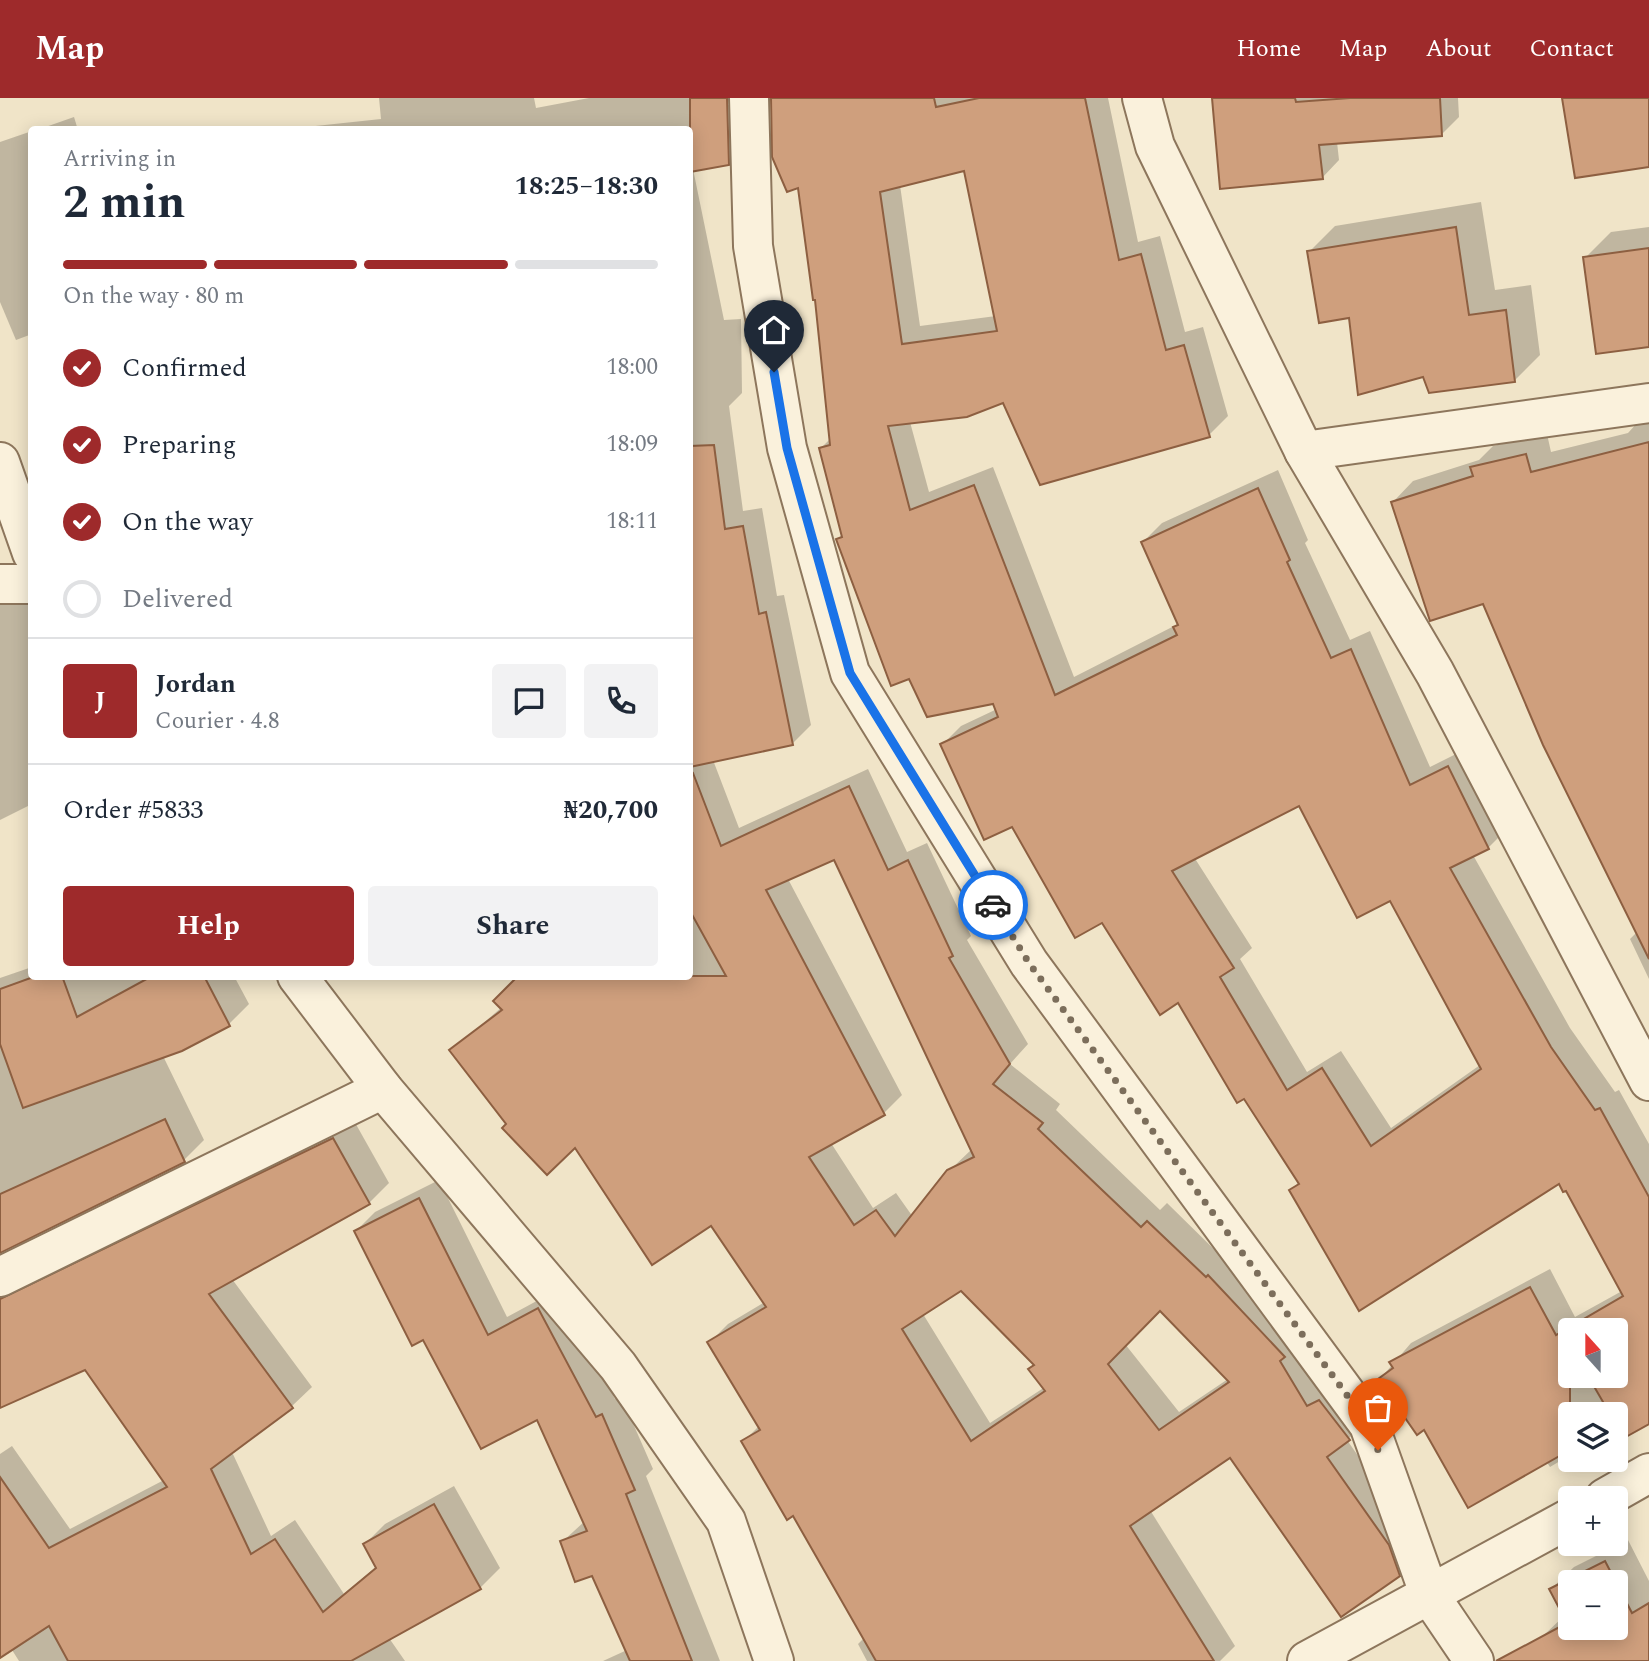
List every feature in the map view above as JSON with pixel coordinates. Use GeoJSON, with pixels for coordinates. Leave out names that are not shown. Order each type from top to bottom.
{"type":"FeatureCollection","features":[{"type":"Feature","properties":{"kind":"street"},"geometry":{"type":"LineString","coordinates":[[749,98],[753,246],[787,448],[850,673],[1029,963],[1369,1425],[1430,1596],[1474,1661]]}},
{"type":"Feature","properties":{"kind":"street"},"geometry":{"type":"LineString","coordinates":[[1142,98],[1155,146],[1304,451],[1436,673],[1649,1081]]}},
{"type":"Feature","properties":{"kind":"street"},"geometry":{"type":"LineString","coordinates":[[1304,451],[1649,403]]}},
{"type":"Feature","properties":{"kind":"street"},"geometry":{"type":"LineString","coordinates":[[0,461],[28,542]]}},
{"type":"Feature","properties":{"kind":"street"},"geometry":{"type":"LineString","coordinates":[[0,584],[28,584]]}},
{"type":"Feature","properties":{"kind":"street"},"geometry":{"type":"LineString","coordinates":[[299,980],[383,1089],[618,1366],[726,1521],[774,1661]]}},
{"type":"Feature","properties":{"kind":"street"},"geometry":{"type":"LineString","coordinates":[[0,1277],[383,1089]]}},
{"type":"Feature","properties":{"kind":"street"},"geometry":{"type":"LineString","coordinates":[[1626,1486],[1649,1473]]}},
{"type":"Feature","properties":{"kind":"street"},"geometry":{"type":"LineString","coordinates":[[1307,1661],[1558,1525]]}},
{"type":"Feature","properties":{"kind":"building"},"geometry":{"type":"Polygon","coordinates":[[[690,98],[727,98],[729,165],[693,171],[693,126],[690,126],[690,98]]]}},
{"type":"Feature","properties":{"kind":"building"},"geometry":{"type":"Polygon","coordinates":[[[771,98],[934,98],[936,107],[979,98],[1085,98],[1119,260],[1141,254],[1166,350],[1184,345],[1210,437],[1040,485],[1003,403],[967,417],[888,426],[910,510],[974,485],[1055,695],[1177,635],[1173,627],[1178,625],[1141,542],[1258,488],[1290,560],[1287,562],[1331,658],[1351,649],[1410,785],[1448,766],[1489,849],[1450,868],[1551,1047],[1595,1110],[1600,1108],[1649,1197],[1649,1424],[1628,1436],[1628,1402],[1603,1402],[1595,1388],[1628,1388],[1628,1318],[1585,1318],[1623,1296],[1566,1191],[1563,1192],[1559,1184],[1359,1311],[1289,1190],[1299,1184],[1244,1099],[1237,1103],[1178,1003],[1160,1015],[1102,923],[1075,938],[1012,827],[984,840],[940,744],[998,717],[993,704],[927,717],[909,679],[891,686],[836,539],[842,537],[819,448],[830,445],[815,300],[798,188],[787,192],[772,157],[771,98]],[[964,171],[880,192],[902,344],[997,331],[964,171]],[[1299,806],[1172,871],[1234,968],[1220,977],[1287,1090],[1322,1068],[1371,1146],[1481,1069],[1390,901],[1357,918],[1299,806]]]}},
{"type":"Feature","properties":{"kind":"building"},"geometry":{"type":"Polygon","coordinates":[[[1212,98],[1295,98],[1296,102],[1350,98],[1440,98],[1442,136],[1319,145],[1323,179],[1220,189],[1212,98]]]}},
{"type":"Feature","properties":{"kind":"building"},"geometry":{"type":"Polygon","coordinates":[[[1562,98],[1649,98],[1649,167],[1575,178],[1562,98]]]}},
{"type":"Feature","properties":{"kind":"building"},"geometry":{"type":"Polygon","coordinates":[[[1456,227],[1469,315],[1506,310],[1515,382],[1429,393],[1423,377],[1358,395],[1349,318],[1319,323],[1307,251],[1456,227]]]}},
{"type":"Feature","properties":{"kind":"building"},"geometry":{"type":"Polygon","coordinates":[[[1649,248],[1649,347],[1596,354],[1583,257],[1649,248]]]}},
{"type":"Feature","properties":{"kind":"building"},"geometry":{"type":"Polygon","coordinates":[[[1649,442],[1649,959],[1543,745],[1483,604],[1430,621],[1391,502],[1473,476],[1470,467],[1526,454],[1531,472],[1649,442]]]}},
{"type":"Feature","properties":{"kind":"building"},"geometry":{"type":"Polygon","coordinates":[[[714,445],[725,529],[743,526],[759,614],[766,612],[793,745],[693,766],[693,446],[714,445]]]}},
{"type":"Feature","properties":{"kind":"building"},"geometry":{"type":"Polygon","coordinates":[[[693,773],[721,846],[849,786],[888,870],[908,860],[953,956],[949,958],[1010,1064],[993,1084],[1043,1123],[1038,1129],[1141,1227],[1147,1221],[1206,1277],[1208,1275],[1285,1357],[1280,1361],[1307,1406],[1319,1400],[1350,1440],[1327,1457],[1389,1545],[1400,1576],[1341,1617],[1230,1458],[1130,1526],[1214,1661],[876,1661],[793,1516],[787,1520],[741,1441],[760,1430],[707,1342],[766,1307],[711,1226],[652,1265],[575,1148],[547,1175],[502,1128],[506,1124],[449,1050],[502,1010],[493,1001],[514,980],[693,980],[693,976],[726,976],[693,916],[693,773]],[[834,860],[766,890],[885,1115],[809,1157],[854,1225],[876,1210],[895,1236],[947,1170],[974,1157],[834,860]],[[961,1291],[902,1329],[971,1441],[1045,1391],[1028,1369],[1034,1365],[961,1291]],[[1160,1311],[1108,1364],[1159,1430],[1229,1382],[1160,1311]]]}},
{"type":"Feature","properties":{"kind":"building"},"geometry":{"type":"Polygon","coordinates":[[[28,979],[63,980],[77,1017],[145,980],[206,980],[230,1026],[182,1051],[23,1108],[0,1044],[0,989],[28,979]]]}},
{"type":"Feature","properties":{"kind":"building"},"geometry":{"type":"Polygon","coordinates":[[[165,1119],[185,1162],[0,1253],[0,1194],[165,1119]]]}},
{"type":"Feature","properties":{"kind":"building"},"geometry":{"type":"Polygon","coordinates":[[[333,1138],[370,1204],[209,1294],[293,1408],[211,1469],[251,1554],[275,1539],[323,1612],[376,1568],[363,1544],[434,1504],[481,1589],[351,1661],[68,1661],[49,1626],[0,1658],[0,1477],[49,1548],[167,1487],[85,1370],[0,1408],[0,1299],[333,1138]]]}},
{"type":"Feature","properties":{"kind":"building"},"geometry":{"type":"Polygon","coordinates":[[[419,1198],[488,1335],[538,1308],[596,1417],[602,1414],[635,1490],[626,1494],[692,1661],[630,1661],[592,1576],[575,1582],[560,1541],[587,1531],[537,1420],[481,1449],[423,1340],[412,1346],[354,1231],[419,1198]]]}},
{"type":"Feature","properties":{"kind":"building"},"geometry":{"type":"Polygon","coordinates":[[[1530,1287],[1556,1335],[1558,1334],[1558,1388],[1570,1388],[1570,1402],[1558,1402],[1558,1457],[1468,1508],[1424,1430],[1417,1435],[1378,1379],[1393,1368],[1389,1362],[1530,1287]]]}},
{"type":"Feature","properties":{"kind":"building"},"geometry":{"type":"Polygon","coordinates":[[[1605,1561],[1610,1570],[1587,1570],[1605,1561]]]}},
{"type":"Feature","properties":{"kind":"building"},"geometry":{"type":"Polygon","coordinates":[[[1558,1584],[1558,1606],[1549,1589],[1558,1584]]]}},
{"type":"Feature","properties":{"kind":"building"},"geometry":{"type":"Polygon","coordinates":[[[1649,1603],[1649,1661],[1496,1661],[1558,1628],[1558,1640],[1628,1640],[1628,1605],[1632,1613],[1649,1603]]]}},
{"type":"Feature","properties":{"kind":"way so far"},"geometry":{"type":"LineString","coordinates":[[993,905],[1029,963],[1369,1425],[1378,1450]]}},
{"type":"Feature","properties":{"kind":"route"},"geometry":{"type":"LineString","coordinates":[[774,372],[787,448],[850,673],[993,905]]}}]}
